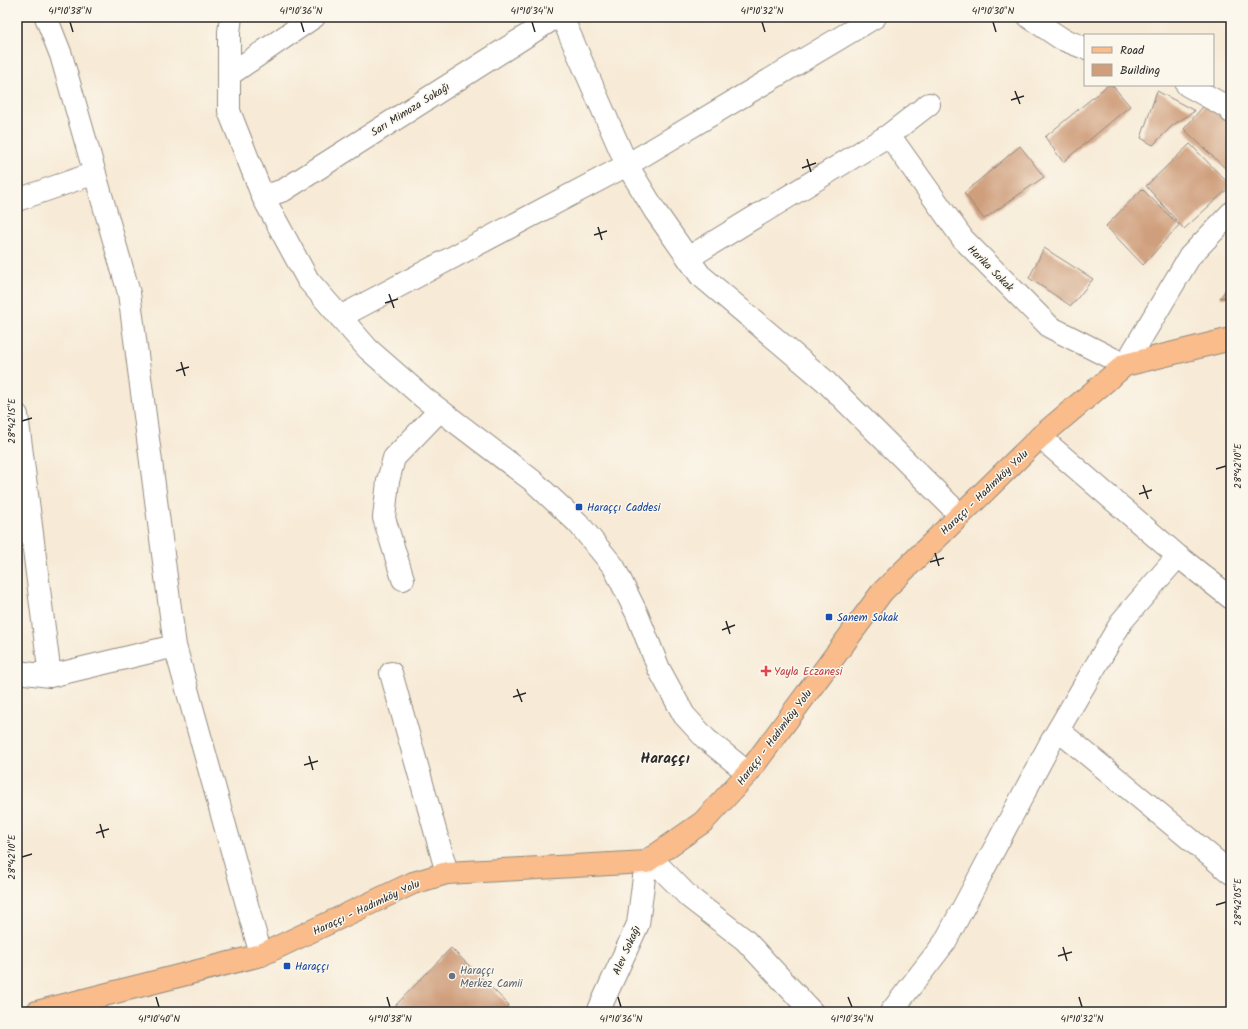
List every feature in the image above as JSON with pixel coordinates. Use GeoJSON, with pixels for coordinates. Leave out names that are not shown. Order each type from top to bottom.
{"type":"FeatureCollection","features":[{"type":"Feature","properties":{"kind":"main road","name":"Haraççı - Hadımköy Yolu"},"geometry":{"type":"LineString","coordinates":[[37,1012],[261,955],[413,883],[447,873],[649,860],[703,822],[748,773],[882,592],[1040,437],[1125,365],[1231,338]]}},
{"type":"Feature","properties":{"kind":"street"},"geometry":{"type":"LineString","coordinates":[[46,17],[62,55],[129,293],[175,646],[261,955]]}},
{"type":"Feature","properties":{"kind":"street"},"geometry":{"type":"LineString","coordinates":[[231,17],[229,32],[229,112],[263,197],[308,280],[368,349],[440,410],[533,481],[578,523],[614,567],[637,614],[659,669],[684,715],[706,739],[748,773]]}},
{"type":"Feature","properties":{"kind":"street"},"geometry":{"type":"LineString","coordinates":[[229,75],[314,17]]}},
{"type":"Feature","properties":{"kind":"street","name":"Sarı Mimoza Sokağı"},"geometry":{"type":"LineString","coordinates":[[263,197],[284,190],[556,17]]}},
{"type":"Feature","properties":{"kind":"street"},"geometry":{"type":"LineString","coordinates":[[562,17],[627,165],[655,211],[700,276],[824,380],[960,516]]}},
{"type":"Feature","properties":{"kind":"street"},"geometry":{"type":"LineString","coordinates":[[340,316],[627,165],[875,17]]}},
{"type":"Feature","properties":{"kind":"street"},"geometry":{"type":"LineString","coordinates":[[1029,17],[1062,39],[1084,48]]}},
{"type":"Feature","properties":{"kind":"street"},"geometry":{"type":"LineString","coordinates":[[1189,86],[1227,107],[1231,112]]}},
{"type":"Feature","properties":{"kind":"street"},"geometry":{"type":"LineString","coordinates":[[688,258],[889,135],[928,104]]}},
{"type":"Feature","properties":{"kind":"street","name":"Harika Sokak"},"geometry":{"type":"LineString","coordinates":[[889,135],[963,239],[1050,327],[1125,365]]}},
{"type":"Feature","properties":{"kind":"street"},"geometry":{"type":"LineString","coordinates":[[17,200],[95,172]]}},
{"type":"Feature","properties":{"kind":"street"},"geometry":{"type":"LineString","coordinates":[[1125,365],[1190,256],[1231,213]]}},
{"type":"Feature","properties":{"kind":"street"},"geometry":{"type":"LineString","coordinates":[[403,579],[384,518],[388,481],[394,458],[440,410]]}},
{"type":"Feature","properties":{"kind":"street"},"geometry":{"type":"LineString","coordinates":[[17,418],[50,676]]}},
{"type":"Feature","properties":{"kind":"street"},"geometry":{"type":"LineString","coordinates":[[1040,437],[1178,556],[1231,598]]}},
{"type":"Feature","properties":{"kind":"street"},"geometry":{"type":"LineString","coordinates":[[891,1012],[945,942],[1058,730],[1122,621],[1178,556]]}},
{"type":"Feature","properties":{"kind":"street"},"geometry":{"type":"LineString","coordinates":[[17,672],[50,676],[175,646]]}},
{"type":"Feature","properties":{"kind":"street"},"geometry":{"type":"LineString","coordinates":[[392,674],[447,873]]}},
{"type":"Feature","properties":{"kind":"street"},"geometry":{"type":"LineString","coordinates":[[1058,730],[1231,873]]}},
{"type":"Feature","properties":{"kind":"street"},"geometry":{"type":"LineString","coordinates":[[649,860],[689,896],[745,940],[812,1012]]}},
{"type":"Feature","properties":{"kind":"street","name":"Alev Sokağı"},"geometry":{"type":"LineString","coordinates":[[598,1012],[638,924],[649,860]]}},
{"type":"Feature","properties":{"kind":"building"},"geometry":{"type":"Polygon","coordinates":[[[1107,86],[1113,86],[1130,106],[1063,162],[1045,137],[1107,86]]]}},
{"type":"Feature","properties":{"kind":"building"},"geometry":{"type":"Polygon","coordinates":[[[1157,91],[1195,111],[1173,125],[1153,145],[1141,138],[1157,91]]]}},
{"type":"Feature","properties":{"kind":"building"},"geometry":{"type":"Polygon","coordinates":[[[1207,102],[1231,126],[1231,168],[1228,171],[1184,129],[1207,102]]]}},
{"type":"Feature","properties":{"kind":"building"},"geometry":{"type":"Polygon","coordinates":[[[1190,144],[1231,186],[1184,229],[1146,186],[1190,144]]]}},
{"type":"Feature","properties":{"kind":"building"},"geometry":{"type":"Polygon","coordinates":[[[1020,146],[1044,177],[984,219],[964,193],[1020,146]]]}},
{"type":"Feature","properties":{"kind":"building"},"geometry":{"type":"Polygon","coordinates":[[[1142,189],[1179,225],[1143,265],[1106,226],[1142,189]]]}},
{"type":"Feature","properties":{"kind":"building"},"geometry":{"type":"Polygon","coordinates":[[[1044,248],[1093,279],[1071,306],[1029,278],[1044,248]]]}},
{"type":"Feature","properties":{"kind":"building"},"geometry":{"type":"Polygon","coordinates":[[[1231,282],[1231,297],[1220,298],[1231,282]]]}},
{"type":"Feature","properties":{"kind":"building","name":"Haraççı Merkez Camii"},"geometry":{"type":"Polygon","coordinates":[[[451,948],[509,1005],[503,1012],[395,1012],[392,1009],[451,948]]]}},
{"type":"Feature","properties":{"kind":"place","name":"Haraççı Caddesi"},"geometry":{"type":"Point","coordinates":[579,507]}},
{"type":"Feature","properties":{"kind":"place","name":"Sanem Sokak"},"geometry":{"type":"Point","coordinates":[829,617]}},
{"type":"Feature","properties":{"kind":"place","name":"Yayla Eczanesi"},"geometry":{"type":"Point","coordinates":[766,671]}},
{"type":"Feature","properties":{"kind":"place","name":"Haraççı"},"geometry":{"type":"Point","coordinates":[287,966]}},
{"type":"Feature","properties":{"kind":"place","name":"Haraççı Merkez Camii"},"geometry":{"type":"Point","coordinates":[452,976]}},
{"type":"Feature","properties":{"kind":"district","name":"Haraççı"},"geometry":{"type":"Point","coordinates":[665,758]}}]}
